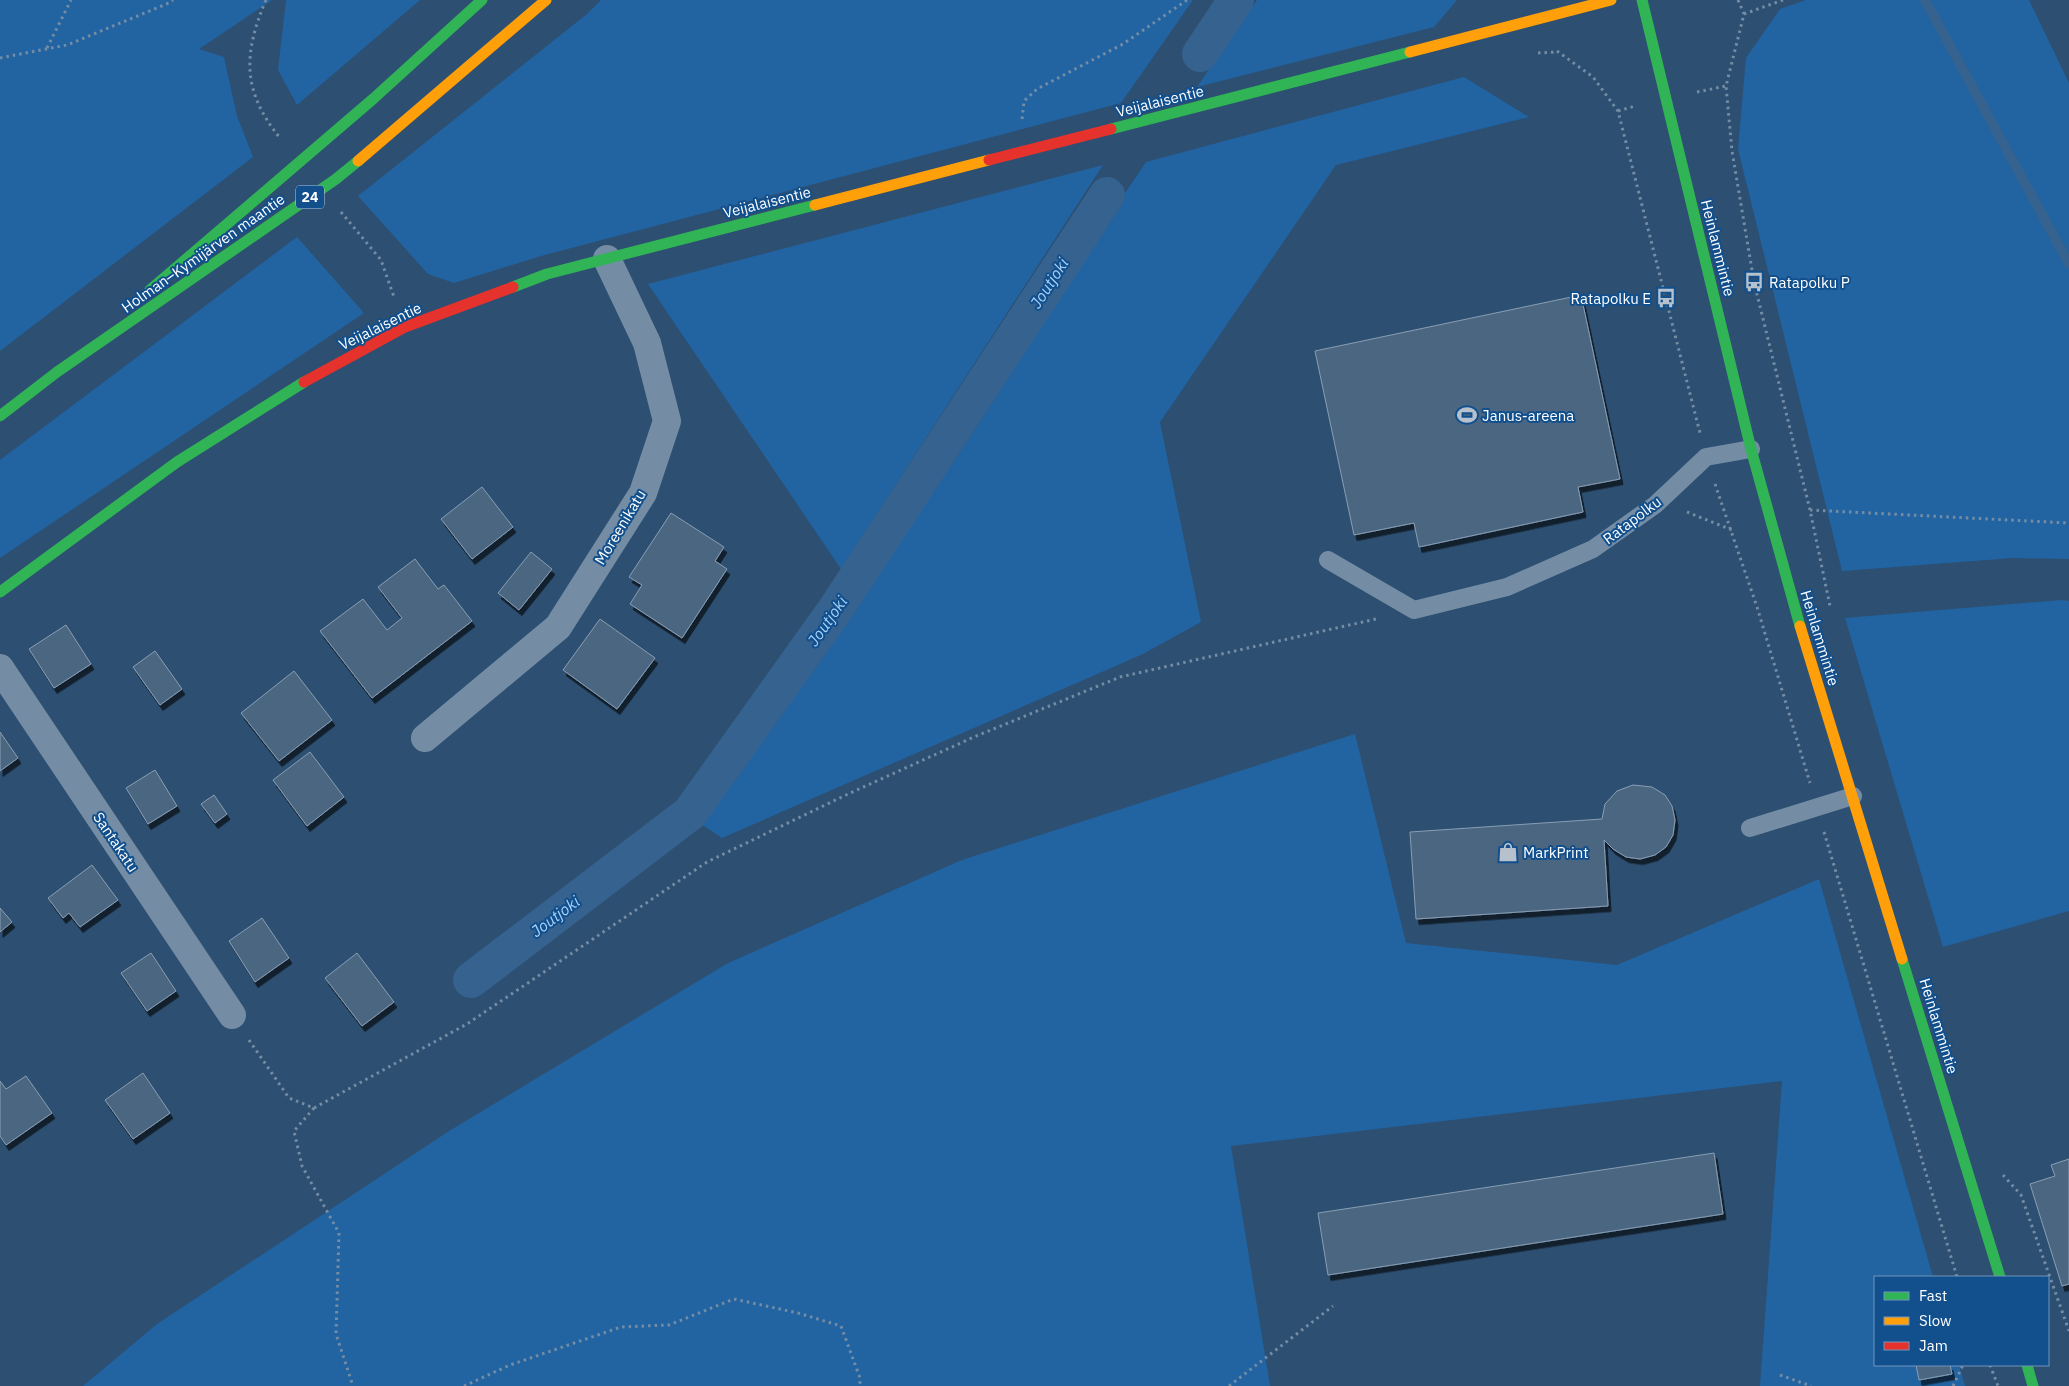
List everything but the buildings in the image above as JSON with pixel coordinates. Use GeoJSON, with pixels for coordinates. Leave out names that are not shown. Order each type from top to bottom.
{"type":"FeatureCollection","features":[{"type":"Feature","properties":{"kind":"main road","name":"Holman–Kymijärven maantie"},"geometry":{"type":"LineString","coordinates":[[57,372],[373,99],[482,0]]}},
{"type":"Feature","properties":{"kind":"main road","name":"Holman–Kymijärven maantie"},"geometry":{"type":"LineString","coordinates":[[0,416],[57,372],[336,179],[546,0]]}},
{"type":"Feature","properties":{"kind":"main road","name":"Veijalaisentie"},"geometry":{"type":"LineString","coordinates":[[0,592],[177,462],[292,388],[406,327],[547,274],[1611,0]]}},
{"type":"Feature","properties":{"kind":"main road","name":"Heinlammintie"},"geometry":{"type":"LineString","coordinates":[[1642,0],[1751,449],[1793,602],[2000,1276]]}},
{"type":"Feature","properties":{"kind":"main road"},"geometry":{"type":"LineString","coordinates":[[2026,1366],[2033,1386]]}},
{"type":"Feature","properties":{"kind":"street","name":"Moreenikatu"},"geometry":{"type":"LineString","coordinates":[[425,738],[558,627],[643,493],[667,421],[647,343],[607,259]]}},
{"type":"Feature","properties":{"kind":"street","name":"Santakatu"},"geometry":{"type":"LineString","coordinates":[[0,668],[232,1015]]}},
{"type":"Feature","properties":{"kind":"lane"},"geometry":{"type":"LineString","coordinates":[[1706,457],[1751,449]]}},
{"type":"Feature","properties":{"kind":"lane","name":"Ratapolku"},"geometry":{"type":"LineString","coordinates":[[1414,610],[1507,587],[1593,549],[1655,505],[1706,457]]}},
{"type":"Feature","properties":{"kind":"lane"},"geometry":{"type":"LineString","coordinates":[[1328,560],[1414,610]]}},
{"type":"Feature","properties":{"kind":"lane"},"geometry":{"type":"LineString","coordinates":[[1750,828],[1853,796]]}},
{"type":"Feature","properties":{"kind":"path"},"geometry":{"type":"LineString","coordinates":[[47,49],[72,0]]}},
{"type":"Feature","properties":{"kind":"path"},"geometry":{"type":"LineString","coordinates":[[0,58],[67,45],[173,0]]}},
{"type":"Feature","properties":{"kind":"path"},"geometry":{"type":"LineString","coordinates":[[266,0],[255,25],[250,58],[252,90],[268,122],[285,144]]}},
{"type":"Feature","properties":{"kind":"path"},"geometry":{"type":"LineString","coordinates":[[1028,150],[1021,116],[1024,101],[1037,89],[1123,44],[1187,0]]}},
{"type":"Feature","properties":{"kind":"path"},"geometry":{"type":"LineString","coordinates":[[1738,0],[1744,14],[1726,86],[1732,151],[1754,282],[1810,510],[2069,523]]}},
{"type":"Feature","properties":{"kind":"path"},"geometry":{"type":"LineString","coordinates":[[1744,14],[1783,0]]}},
{"type":"Feature","properties":{"kind":"path"},"geometry":{"type":"LineString","coordinates":[[1548,16],[1557,52]]}},
{"type":"Feature","properties":{"kind":"path"},"geometry":{"type":"LineString","coordinates":[[1531,54],[1557,52],[1573,61],[1593,77],[1618,111],[1692,394],[1706,457],[1732,530],[1817,807],[1957,1276]]}},
{"type":"Feature","properties":{"kind":"path"},"geometry":{"type":"LineString","coordinates":[[339,209],[381,260],[406,327]]}},
{"type":"Feature","properties":{"kind":"path"},"geometry":{"type":"LineString","coordinates":[[1655,505],[1690,513],[1732,530]]}},
{"type":"Feature","properties":{"kind":"path"},"geometry":{"type":"LineString","coordinates":[[353,1386],[336,1334],[340,1232],[302,1166],[294,1130],[314,1108],[467,1024],[707,862],[974,737],[1120,677],[1414,610]]}},
{"type":"Feature","properties":{"kind":"path"},"geometry":{"type":"LineString","coordinates":[[232,1015],[289,1098],[314,1108]]}},
{"type":"Feature","properties":{"kind":"path"},"geometry":{"type":"LineString","coordinates":[[464,1386],[510,1365],[621,1327],[669,1325],[734,1299],[798,1313],[841,1326],[860,1378],[860,1386]]}},
{"type":"Feature","properties":{"kind":"path"},"geometry":{"type":"LineString","coordinates":[[1230,1386],[1332,1306]]}},
{"type":"Feature","properties":{"kind":"path"},"geometry":{"type":"LineString","coordinates":[[1954,1386],[1963,1366]]}},
{"type":"Feature","properties":{"kind":"path"},"geometry":{"type":"LineString","coordinates":[[1990,1366],[1998,1386]]}},
{"type":"Feature","properties":{"kind":"path"},"geometry":{"type":"LineString","coordinates":[[1780,1375],[1811,1386]]}},
{"type":"Feature","properties":{"kind":"shaded area"},"geometry":{"type":"Polygon","coordinates":[[[0,0],[272,0],[199,49],[224,57],[237,116],[253,157],[0,351],[0,0]]]}},
{"type":"Feature","properties":{"kind":"shaded area"},"geometry":{"type":"Polygon","coordinates":[[[286,0],[420,0],[297,105],[278,70],[286,0]]]}},
{"type":"Feature","properties":{"kind":"shaded area"},"geometry":{"type":"Polygon","coordinates":[[[601,0],[1193,0],[1121,103],[541,256],[454,283],[428,274],[358,196],[587,14],[601,0]]]}},
{"type":"Feature","properties":{"kind":"shaded area"},"geometry":{"type":"Polygon","coordinates":[[[1257,0],[1457,0],[1434,27],[1197,87],[1257,0]]]}},
{"type":"Feature","properties":{"kind":"shaded area"},"geometry":{"type":"Polygon","coordinates":[[[1806,0],[2029,0],[2069,83],[2069,559],[2013,558],[1842,571],[1738,149],[1746,58],[1780,9],[1806,0]]]}},
{"type":"Feature","properties":{"kind":"shaded area"},"geometry":{"type":"Polygon","coordinates":[[[1464,77],[1529,117],[1336,165],[1160,422],[1201,622],[1143,654],[722,838],[701,824],[1146,162],[1464,77]]]}},
{"type":"Feature","properties":{"kind":"shaded area"},"geometry":{"type":"Polygon","coordinates":[[[1103,165],[841,569],[648,284],[1103,165]]]}},
{"type":"Feature","properties":{"kind":"shaded area"},"geometry":{"type":"Polygon","coordinates":[[[297,237],[364,313],[0,558],[0,460],[297,237]]]}},
{"type":"Feature","properties":{"kind":"shaded area"},"geometry":{"type":"Polygon","coordinates":[[[2062,600],[2069,601],[2069,911],[1943,947],[1845,618],[2062,600]]]}},
{"type":"Feature","properties":{"kind":"shaded area"},"geometry":{"type":"Polygon","coordinates":[[[1355,734],[1406,943],[1617,965],[1819,879],[1933,1276],[1874,1276],[1874,1366],[1959,1366],[1965,1386],[1760,1386],[1782,1081],[1231,1146],[1270,1386],[83,1386],[157,1324],[449,1131],[728,963],[962,860],[1355,734]]]}},
{"type":"Feature","properties":{"kind":"waterway","name":"Joutjoki"},"geometry":{"type":"LineString","coordinates":[[1200,54],[1236,0]]}},
{"type":"Feature","properties":{"kind":"waterway"},"geometry":{"type":"LineString","coordinates":[[1925,0],[2069,264]]}},
{"type":"Feature","properties":{"kind":"waterway","name":"Joutjoki"},"geometry":{"type":"LineString","coordinates":[[471,980],[690,813],[835,610],[1107,195]]}},
{"type":"Feature","properties":{"kind":"traffic: fast"},"geometry":{"type":"LineString","coordinates":[[150,290],[373,99],[482,0]]}},
{"type":"Feature","properties":{"kind":"traffic: fast"},"geometry":{"type":"LineString","coordinates":[[1642,0],[1751,449],[1800,626]]}},
{"type":"Feature","properties":{"kind":"traffic: fast"},"geometry":{"type":"LineString","coordinates":[[1111,129],[1410,52]]}},
{"type":"Feature","properties":{"kind":"traffic: fast"},"geometry":{"type":"LineString","coordinates":[[0,416],[57,372],[336,179],[358,161]]}},
{"type":"Feature","properties":{"kind":"traffic: fast"},"geometry":{"type":"LineString","coordinates":[[513,287],[547,274],[815,205]]}},
{"type":"Feature","properties":{"kind":"traffic: fast"},"geometry":{"type":"LineString","coordinates":[[0,592],[177,462],[304,382]]}},
{"type":"Feature","properties":{"kind":"traffic: fast"},"geometry":{"type":"LineString","coordinates":[[1902,959],[2000,1276]]}},
{"type":"Feature","properties":{"kind":"traffic: fast"},"geometry":{"type":"LineString","coordinates":[[2027,1366],[2033,1386]]}},
{"type":"Feature","properties":{"kind":"traffic: slow"},"geometry":{"type":"LineString","coordinates":[[358,161],[546,0]]}},
{"type":"Feature","properties":{"kind":"traffic: slow"},"geometry":{"type":"LineString","coordinates":[[1410,52],[1611,0]]}},
{"type":"Feature","properties":{"kind":"traffic: slow"},"geometry":{"type":"LineString","coordinates":[[815,205],[989,160]]}},
{"type":"Feature","properties":{"kind":"traffic: slow"},"geometry":{"type":"LineString","coordinates":[[1800,626],[1902,959]]}},
{"type":"Feature","properties":{"kind":"traffic: jam"},"geometry":{"type":"LineString","coordinates":[[989,160],[1111,129]]}},
{"type":"Feature","properties":{"kind":"traffic: jam"},"geometry":{"type":"LineString","coordinates":[[304,382],[405,327],[513,287]]}},
{"type":"Feature","properties":{"kind":"place","name":"Ratapolku P"},"geometry":{"type":"Point","coordinates":[1754,282]}},
{"type":"Feature","properties":{"kind":"place","name":"Ratapolku E"},"geometry":{"type":"Point","coordinates":[1666,298]}},
{"type":"Feature","properties":{"kind":"place","name":"Janus-areena"},"geometry":{"type":"Point","coordinates":[1467,415]}},
{"type":"Feature","properties":{"kind":"place","name":"MarkPrint"},"geometry":{"type":"Point","coordinates":[1508,852]}}]}
